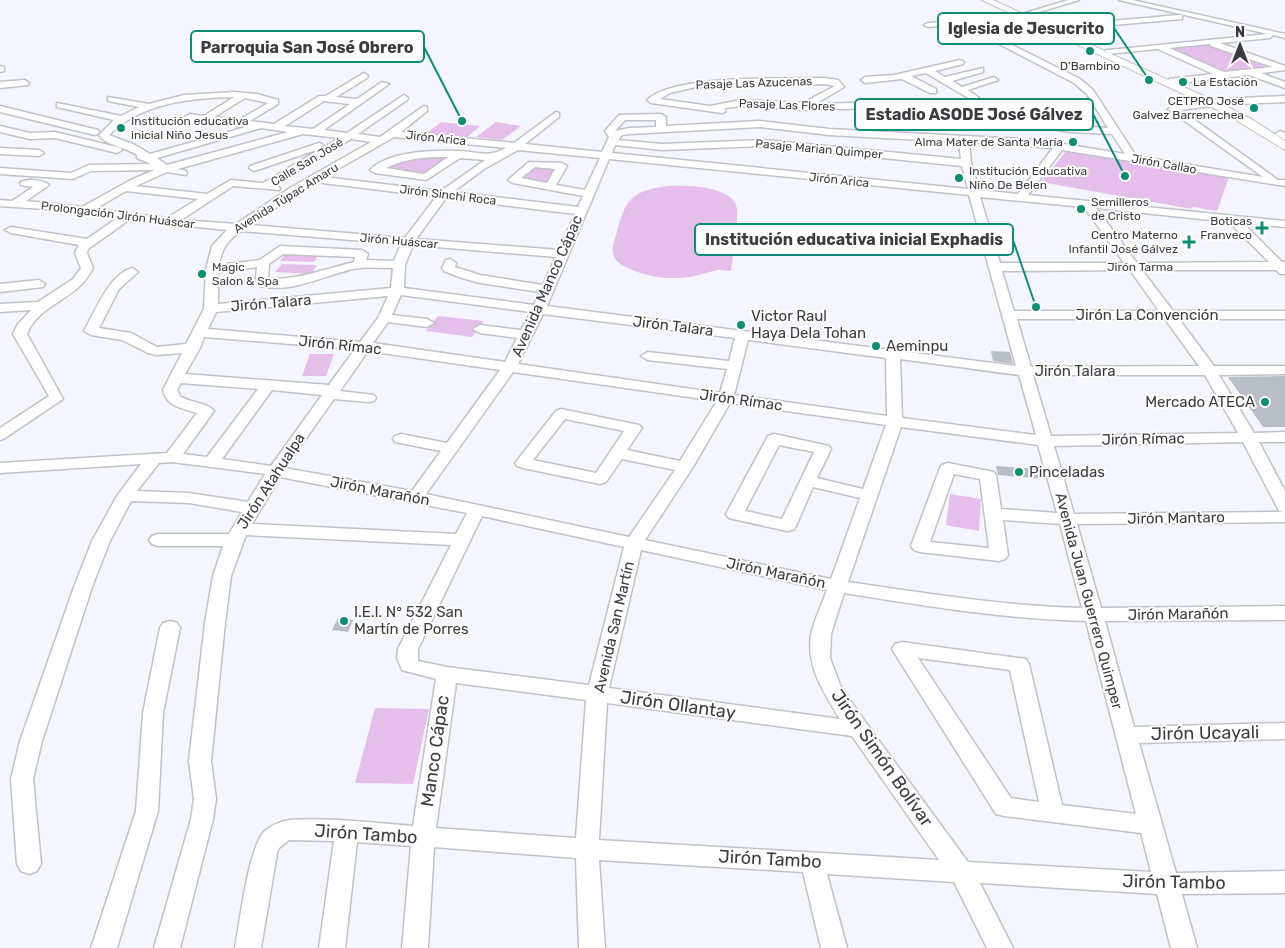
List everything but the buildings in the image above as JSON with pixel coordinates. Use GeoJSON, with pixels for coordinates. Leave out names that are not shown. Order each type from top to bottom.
{"type":"FeatureCollection","features":[{"type":"Feature","properties":{"kind":"main road"},"geometry":{"type":"LineString","coordinates":[[986,0],[1216,103],[1285,146]]}},
{"type":"Feature","properties":{"kind":"main road"},"geometry":{"type":"LineString","coordinates":[[994,0],[1172,81],[1283,136]]}},
{"type":"Feature","properties":{"kind":"street"},"geometry":{"type":"LineString","coordinates":[[1026,14],[1076,0]]}},
{"type":"Feature","properties":{"kind":"street"},"geometry":{"type":"LineString","coordinates":[[1122,0],[1151,3],[1285,36]]}},
{"type":"Feature","properties":{"kind":"street"},"geometry":{"type":"LineString","coordinates":[[1151,3],[1191,16],[1285,41]]}},
{"type":"Feature","properties":{"kind":"street"},"geometry":{"type":"LineString","coordinates":[[1055,28],[1191,16]]}},
{"type":"Feature","properties":{"kind":"street"},"geometry":{"type":"LineString","coordinates":[[928,25],[962,22],[1086,87],[1132,158]]}},
{"type":"Feature","properties":{"kind":"street"},"geometry":{"type":"LineString","coordinates":[[1109,52],[1270,36]]}},
{"type":"Feature","properties":{"kind":"street"},"geometry":{"type":"LineString","coordinates":[[1210,42],[1285,68]]}},
{"type":"Feature","properties":{"kind":"street"},"geometry":{"type":"LineString","coordinates":[[1159,47],[1223,75]]}},
{"type":"Feature","properties":{"kind":"street"},"geometry":{"type":"LineString","coordinates":[[865,80],[890,79],[960,62]]}},
{"type":"Feature","properties":{"kind":"street"},"geometry":{"type":"LineString","coordinates":[[1172,81],[1285,68]]}},
{"type":"Feature","properties":{"kind":"street"},"geometry":{"type":"LineString","coordinates":[[926,69],[975,98],[966,106],[966,114],[998,109],[1044,125],[1072,129],[1115,131]]}},
{"type":"Feature","properties":{"kind":"street"},"geometry":{"type":"LineString","coordinates":[[944,80],[980,70]]}},
{"type":"Feature","properties":{"kind":"street"},"geometry":{"type":"LineString","coordinates":[[1250,72],[1285,85]]}},
{"type":"Feature","properties":{"kind":"street"},"geometry":{"type":"LineString","coordinates":[[914,73],[952,92]]}},
{"type":"Feature","properties":{"kind":"street"},"geometry":{"type":"LineString","coordinates":[[326,99],[364,76]]}},
{"type":"Feature","properties":{"kind":"street"},"geometry":{"type":"LineString","coordinates":[[904,76],[933,91]]}},
{"type":"Feature","properties":{"kind":"street"},"geometry":{"type":"LineString","coordinates":[[963,90],[994,80]]}},
{"type":"Feature","properties":{"kind":"street","name":"Pasaje Las Azucenas"},"geometry":{"type":"LineString","coordinates":[[712,108],[651,100],[666,91],[696,84],[830,81],[839,84],[840,87],[802,107]]}},
{"type":"Feature","properties":{"kind":"street"},"geometry":{"type":"LineString","coordinates":[[0,85],[25,83]]}},
{"type":"Feature","properties":{"kind":"street"},"geometry":{"type":"LineString","coordinates":[[314,133],[385,84]]}},
{"type":"Feature","properties":{"kind":"street"},"geometry":{"type":"LineString","coordinates":[[86,142],[104,135],[135,111],[146,106],[211,94],[242,96],[275,102],[239,124]]}},
{"type":"Feature","properties":{"kind":"street"},"geometry":{"type":"LineString","coordinates":[[865,95],[868,103],[894,105]]}},
{"type":"Feature","properties":{"kind":"street"},"geometry":{"type":"LineString","coordinates":[[205,120],[242,96]]}},
{"type":"Feature","properties":{"kind":"street"},"geometry":{"type":"LineString","coordinates":[[275,128],[322,98],[358,102]]}},
{"type":"Feature","properties":{"kind":"street"},"geometry":{"type":"LineString","coordinates":[[254,168],[348,137],[404,98]]}},
{"type":"Feature","properties":{"kind":"street"},"geometry":{"type":"LineString","coordinates":[[111,99],[146,106]]}},
{"type":"Feature","properties":{"kind":"street"},"geometry":{"type":"LineString","coordinates":[[1285,99],[1216,103],[1173,109],[1281,183],[1285,191]]}},
{"type":"Feature","properties":{"kind":"street","name":"Pasaje Las Flores"},"geometry":{"type":"LineString","coordinates":[[712,108],[740,103],[802,107],[922,104]]}},
{"type":"Feature","properties":{"kind":"street"},"geometry":{"type":"LineString","coordinates":[[60,104],[124,119]]}},
{"type":"Feature","properties":{"kind":"street"},"geometry":{"type":"LineString","coordinates":[[712,108],[774,125]]}},
{"type":"Feature","properties":{"kind":"street"},"geometry":{"type":"LineString","coordinates":[[0,109],[104,135],[106,138],[132,147],[164,168],[182,173]]}},
{"type":"Feature","properties":{"kind":"street","name":"Avenida Túpac Amaru"},"geometry":{"type":"LineString","coordinates":[[175,378],[193,348],[198,332],[211,309],[212,269],[218,246],[236,228],[294,190],[392,134],[424,109]]}},
{"type":"Feature","properties":{"kind":"street"},"geometry":{"type":"LineString","coordinates":[[517,146],[556,115]]}},
{"type":"Feature","properties":{"kind":"street"},"geometry":{"type":"LineString","coordinates":[[190,117],[380,140]]}},
{"type":"Feature","properties":{"kind":"street","name":"Avenida Manco Cápac"},"geometry":{"type":"LineString","coordinates":[[416,497],[510,366],[540,308],[606,156],[612,140],[610,131],[622,117],[661,117],[661,130]]}},
{"type":"Feature","properties":{"kind":"street"},"geometry":{"type":"LineString","coordinates":[[335,118],[369,122]]}},
{"type":"Feature","properties":{"kind":"street"},"geometry":{"type":"LineString","coordinates":[[612,140],[624,131],[774,125]]}},
{"type":"Feature","properties":{"kind":"street","name":"Jirón Callao"},"geometry":{"type":"LineString","coordinates":[[774,125],[828,132],[1060,146],[1281,183]]}},
{"type":"Feature","properties":{"kind":"street"},"geometry":{"type":"LineString","coordinates":[[0,129],[30,136],[55,135],[147,158],[259,126]]}},
{"type":"Feature","properties":{"kind":"street"},"geometry":{"type":"LineString","coordinates":[[86,210],[164,168],[301,131]]}},
{"type":"Feature","properties":{"kind":"street"},"geometry":{"type":"LineString","coordinates":[[802,143],[828,132]]}},
{"type":"Feature","properties":{"kind":"street","name":"Jirón Arica"},"geometry":{"type":"LineString","coordinates":[[392,134],[606,156],[737,157],[974,193],[1285,224]]}},
{"type":"Feature","properties":{"kind":"street","name":"Calle San José"},"geometry":{"type":"LineString","coordinates":[[266,186],[348,137]]}},
{"type":"Feature","properties":{"kind":"street"},"geometry":{"type":"LineString","coordinates":[[359,153],[435,138]]}},
{"type":"Feature","properties":{"kind":"street","name":"Avenida Juan Guerrero Quimper"},"geometry":{"type":"LineString","coordinates":[[964,139],[966,163],[974,193],[1010,315],[1024,372],[1067,520],[1184,948]]}},
{"type":"Feature","properties":{"kind":"street","name":"Pasaje Marian Quimper"},"geometry":{"type":"LineString","coordinates":[[612,140],[737,157],[764,143],[802,143],[966,163]]}},
{"type":"Feature","properties":{"kind":"street"},"geometry":{"type":"LineString","coordinates":[[2,146],[40,153]]}},
{"type":"Feature","properties":{"kind":"street","name":"Jirón Atahualpa"},"geometry":{"type":"LineString","coordinates":[[167,948],[202,819],[205,799],[200,761],[214,633],[222,576],[236,534],[275,471],[384,318],[397,291],[399,265],[408,242],[425,217],[443,195],[465,177],[517,146]]}},
{"type":"Feature","properties":{"kind":"street"},"geometry":{"type":"LineString","coordinates":[[1020,198],[1060,146]]}},
{"type":"Feature","properties":{"kind":"street"},"geometry":{"type":"LineString","coordinates":[[459,154],[426,177],[375,170],[388,162],[422,154],[459,154],[496,158]]}},
{"type":"Feature","properties":{"kind":"street"},"geometry":{"type":"LineString","coordinates":[[0,171],[73,176],[89,168],[164,168]]}},
{"type":"Feature","properties":{"kind":"street","name":"Jirón Sinchi Roca"},"geometry":{"type":"LineString","coordinates":[[314,179],[581,211]]}},
{"type":"Feature","properties":{"kind":"street"},"geometry":{"type":"LineString","coordinates":[[0,182],[44,185],[14,204]]}},
{"type":"Feature","properties":{"kind":"street"},"geometry":{"type":"LineString","coordinates":[[170,222],[231,183],[294,190]]}},
{"type":"Feature","properties":{"kind":"street"},"geometry":{"type":"LineString","coordinates":[[550,187],[588,194]]}},
{"type":"Feature","properties":{"kind":"street"},"geometry":{"type":"LineString","coordinates":[[124,188],[209,197]]}},
{"type":"Feature","properties":{"kind":"street","name":"Prolongación Jirón Huáscar"},"geometry":{"type":"LineString","coordinates":[[0,203],[86,210],[126,217],[236,228]]}},
{"type":"Feature","properties":{"kind":"street"},"geometry":{"type":"LineString","coordinates":[[1088,204],[1136,267],[1210,371],[1249,438],[1285,507]]}},
{"type":"Feature","properties":{"kind":"street"},"geometry":{"type":"LineString","coordinates":[[0,435],[56,399],[20,334],[23,327],[42,306],[77,282],[87,268],[81,253],[83,247],[126,217]]}},
{"type":"Feature","properties":{"kind":"street"},"geometry":{"type":"LineString","coordinates":[[1233,220],[1283,268]]}},
{"type":"Feature","properties":{"kind":"street","name":"Jirón Huáscar"},"geometry":{"type":"LineString","coordinates":[[236,228],[562,254]]}},
{"type":"Feature","properties":{"kind":"street"},"geometry":{"type":"LineString","coordinates":[[10,230],[88,242]]}},
{"type":"Feature","properties":{"kind":"street"},"geometry":{"type":"LineString","coordinates":[[212,269],[263,263],[280,250],[362,254],[359,264]]}},
{"type":"Feature","properties":{"kind":"street"},"geometry":{"type":"LineString","coordinates":[[263,263],[262,280],[264,283],[270,284],[301,281],[359,264],[399,265]]}},
{"type":"Feature","properties":{"kind":"street"},"geometry":{"type":"LineString","coordinates":[[450,263],[448,268],[457,272],[504,284],[547,289]]}},
{"type":"Feature","properties":{"kind":"street","name":"Jirón Tarma"},"geometry":{"type":"LineString","coordinates":[[995,267],[1283,268]]}},
{"type":"Feature","properties":{"kind":"street"},"geometry":{"type":"LineString","coordinates":[[132,272],[114,287],[91,331],[94,333],[126,336],[148,349],[157,351],[193,348]]}},
{"type":"Feature","properties":{"kind":"street"},"geometry":{"type":"LineString","coordinates":[[0,288],[39,284]]}},
{"type":"Feature","properties":{"kind":"street","name":"Jirón Talara"},"geometry":{"type":"LineString","coordinates":[[211,309],[397,291],[1024,372],[1285,370]]}},
{"type":"Feature","properties":{"kind":"street"},"geometry":{"type":"LineString","coordinates":[[0,308],[42,306]]}},
{"type":"Feature","properties":{"kind":"street","name":"Jirón La Convención"},"geometry":{"type":"LineString","coordinates":[[1010,315],[1285,314]]}},
{"type":"Feature","properties":{"kind":"street"},"geometry":{"type":"LineString","coordinates":[[384,318],[427,323]]}},
{"type":"Feature","properties":{"kind":"street"},"geometry":{"type":"LineString","coordinates":[[480,329],[526,335]]}},
{"type":"Feature","properties":{"kind":"street","name":"Jirón Rímac"},"geometry":{"type":"LineString","coordinates":[[198,332],[363,346],[895,422],[1044,441],[1285,437]]}},
{"type":"Feature","properties":{"kind":"street","name":"Avenida San Martín"},"geometry":{"type":"LineString","coordinates":[[592,948],[587,848],[597,694],[634,543],[685,467],[726,398],[743,335]]}},
{"type":"Feature","properties":{"kind":"street","name":"Jirón Simón Bolívar"},"geometry":{"type":"LineString","coordinates":[[893,355],[895,422],[821,634],[820,658],[831,687],[858,729],[961,871],[1000,948]]}},
{"type":"Feature","properties":{"kind":"street"},"geometry":{"type":"LineString","coordinates":[[648,356],[734,366]]}},
{"type":"Feature","properties":{"kind":"street"},"geometry":{"type":"LineString","coordinates":[[29,864],[22,779],[31,741],[82,587],[101,541],[125,496],[206,412],[175,401],[171,396],[170,390],[175,378],[268,385],[369,398]]}},
{"type":"Feature","properties":{"kind":"street"},"geometry":{"type":"LineString","coordinates":[[211,463],[268,385]]}},
{"type":"Feature","properties":{"kind":"street"},"geometry":{"type":"LineString","coordinates":[[561,414],[634,428],[618,453],[600,480],[523,463],[561,414]]}},
{"type":"Feature","properties":{"kind":"street"},"geometry":{"type":"LineString","coordinates":[[401,439],[451,448]]}},
{"type":"Feature","properties":{"kind":"street"},"geometry":{"type":"LineString","coordinates":[[774,439],[823,449],[808,481],[787,526],[734,514],[774,439]]}},
{"type":"Feature","properties":{"kind":"street"},"geometry":{"type":"LineString","coordinates":[[618,453],[685,467]]}},
{"type":"Feature","properties":{"kind":"street","name":"Jirón Marañón"},"geometry":{"type":"LineString","coordinates":[[0,468],[164,457],[275,471],[416,497],[837,586],[967,606],[1031,613],[1093,615],[1285,613]]}},
{"type":"Feature","properties":{"kind":"street"},"geometry":{"type":"LineString","coordinates":[[948,468],[988,475],[993,514],[999,555],[920,546],[948,468]]}},
{"type":"Feature","properties":{"kind":"street"},"geometry":{"type":"LineString","coordinates":[[808,481],[868,495]]}},
{"type":"Feature","properties":{"kind":"street"},"geometry":{"type":"LineString","coordinates":[[125,496],[189,498],[251,508]]}},
{"type":"Feature","properties":{"kind":"street"},"geometry":{"type":"LineString","coordinates":[[158,540],[236,534],[462,540],[477,510]]}},
{"type":"Feature","properties":{"kind":"street","name":"Jirón Mantaro"},"geometry":{"type":"LineString","coordinates":[[993,514],[1067,520],[1285,517]]}},
{"type":"Feature","properties":{"kind":"street","name":"Jirón Ollantay"},"geometry":{"type":"LineString","coordinates":[[462,540],[408,649],[407,658],[409,665],[418,669],[447,674],[858,729]]}},
{"type":"Feature","properties":{"kind":"street"},"geometry":{"type":"LineString","coordinates":[[104,948],[147,811],[153,713],[170,628]]}},
{"type":"Feature","properties":{"kind":"street"},"geometry":{"type":"LineString","coordinates":[[1052,813],[1019,664],[902,649],[1004,807],[1151,826]]}},
{"type":"Feature","properties":{"kind":"street","name":"Manco Cápac"},"geometry":{"type":"LineString","coordinates":[[415,948],[423,838],[447,674]]}},
{"type":"Feature","properties":{"kind":"street","name":"Jirón Ucayali"},"geometry":{"type":"LineString","coordinates":[[1126,735],[1285,731]]}},
{"type":"Feature","properties":{"kind":"street","name":"Jirón Tambo"},"geometry":{"type":"LineString","coordinates":[[248,948],[265,852],[271,841],[278,834],[289,830],[347,831],[423,838],[1166,884],[1285,882]]}},
{"type":"Feature","properties":{"kind":"street"},"geometry":{"type":"LineString","coordinates":[[332,948],[347,831]]}},
{"type":"Feature","properties":{"kind":"street"},"geometry":{"type":"LineString","coordinates":[[812,862],[834,948]]}},
{"type":"Feature","properties":{"kind":"shaded area"},"geometry":{"type":"Polygon","coordinates":[[[1210,44],[1275,68],[1219,73],[1164,48],[1210,44]]]}},
{"type":"Feature","properties":{"kind":"shaded area"},"geometry":{"type":"Polygon","coordinates":[[[441,122],[480,126],[465,139],[426,134],[441,122]]]}},
{"type":"Feature","properties":{"kind":"shaded area"},"geometry":{"type":"Polygon","coordinates":[[[496,122],[521,126],[502,140],[476,137],[496,122]]]}},
{"type":"Feature","properties":{"kind":"shaded area"},"geometry":{"type":"Polygon","coordinates":[[[1067,150],[1229,177],[1217,211],[1193,207],[1192,209],[1041,182],[1067,150]]]}},
{"type":"Feature","properties":{"kind":"shaded area"},"geometry":{"type":"Polygon","coordinates":[[[456,156],[426,174],[382,168],[410,158],[456,156]]]}},
{"type":"Feature","properties":{"kind":"shaded area"},"geometry":{"type":"Polygon","coordinates":[[[536,166],[555,168],[548,184],[519,180],[536,166]]]}},
{"type":"Feature","properties":{"kind":"shaded area"},"geometry":{"type":"Polygon","coordinates":[[[669,186],[716,190],[732,199],[736,205],[737,218],[731,271],[718,270],[690,277],[666,278],[633,270],[615,259],[613,246],[620,221],[628,203],[642,192],[669,186]]]}},
{"type":"Feature","properties":{"kind":"shaded area"},"geometry":{"type":"Polygon","coordinates":[[[286,253],[319,254],[314,262],[280,261],[286,253]]]}},
{"type":"Feature","properties":{"kind":"shaded area"},"geometry":{"type":"Polygon","coordinates":[[[282,264],[317,265],[311,274],[275,272],[282,264]]]}},
{"type":"Feature","properties":{"kind":"shaded area"},"geometry":{"type":"Polygon","coordinates":[[[438,316],[484,321],[472,337],[426,331],[438,316]]]}},
{"type":"Feature","properties":{"kind":"shaded area"},"geometry":{"type":"Polygon","coordinates":[[[310,354],[334,354],[326,376],[302,376],[310,354]]]}},
{"type":"Feature","properties":{"kind":"shaded area"},"geometry":{"type":"Polygon","coordinates":[[[950,494],[981,499],[979,531],[946,525],[950,494]]]}},
{"type":"Feature","properties":{"kind":"shaded area"},"geometry":{"type":"Polygon","coordinates":[[[375,708],[429,709],[413,784],[355,783],[375,708]]]}},
{"type":"Feature","properties":{"kind":"place","name":"D'Bambino"},"geometry":{"type":"Point","coordinates":[1090,51]}},
{"type":"Feature","properties":{"kind":"place","name":"Iglesia de Jesucrito"},"geometry":{"type":"Point","coordinates":[1149,80]}},
{"type":"Feature","properties":{"kind":"place","name":"La Estación"},"geometry":{"type":"Point","coordinates":[1183,82]}},
{"type":"Feature","properties":{"kind":"place","name":"CETPRO José Galvez Barrenechea"},"geometry":{"type":"Point","coordinates":[1254,108]}},
{"type":"Feature","properties":{"kind":"place","name":"Parroquia San José Obrero"},"geometry":{"type":"Point","coordinates":[462,121]}},
{"type":"Feature","properties":{"kind":"place","name":"Institución educativa inicial Niño Jesus"},"geometry":{"type":"Point","coordinates":[121,128]}},
{"type":"Feature","properties":{"kind":"place","name":"Alma Mater de Santa María"},"geometry":{"type":"Point","coordinates":[1073,142]}},
{"type":"Feature","properties":{"kind":"place","name":"Estadio ASODE José Gálvez"},"geometry":{"type":"Point","coordinates":[1125,176]}},
{"type":"Feature","properties":{"kind":"place","name":"Institución Educativa Niño De Belen"},"geometry":{"type":"Point","coordinates":[959,178]}},
{"type":"Feature","properties":{"kind":"place","name":"Semilleros de Cristo"},"geometry":{"type":"Point","coordinates":[1081,209]}},
{"type":"Feature","properties":{"kind":"place","name":"Boticas Franveco"},"geometry":{"type":"Point","coordinates":[1262,228]}},
{"type":"Feature","properties":{"kind":"place","name":"Centro Materno Infantil José Gálvez"},"geometry":{"type":"Point","coordinates":[1189,242]}},
{"type":"Feature","properties":{"kind":"place","name":"Magic Salon & Spa"},"geometry":{"type":"Point","coordinates":[202,274]}},
{"type":"Feature","properties":{"kind":"place","name":"Institución educativa inicial Exphadis"},"geometry":{"type":"Point","coordinates":[1036,307]}},
{"type":"Feature","properties":{"kind":"place","name":"Victor Raul Haya Dela Tohan"},"geometry":{"type":"Point","coordinates":[741,325]}},
{"type":"Feature","properties":{"kind":"place","name":"Aeminpu"},"geometry":{"type":"Point","coordinates":[876,346]}},
{"type":"Feature","properties":{"kind":"place","name":"Mercado ATECA"},"geometry":{"type":"Point","coordinates":[1265,402]}},
{"type":"Feature","properties":{"kind":"place","name":"Pinceladas"},"geometry":{"type":"Point","coordinates":[1019,472]}},
{"type":"Feature","properties":{"kind":"place","name":"I.E.I. N° 532 San Martín de Porres"},"geometry":{"type":"Point","coordinates":[344,621]}}]}
